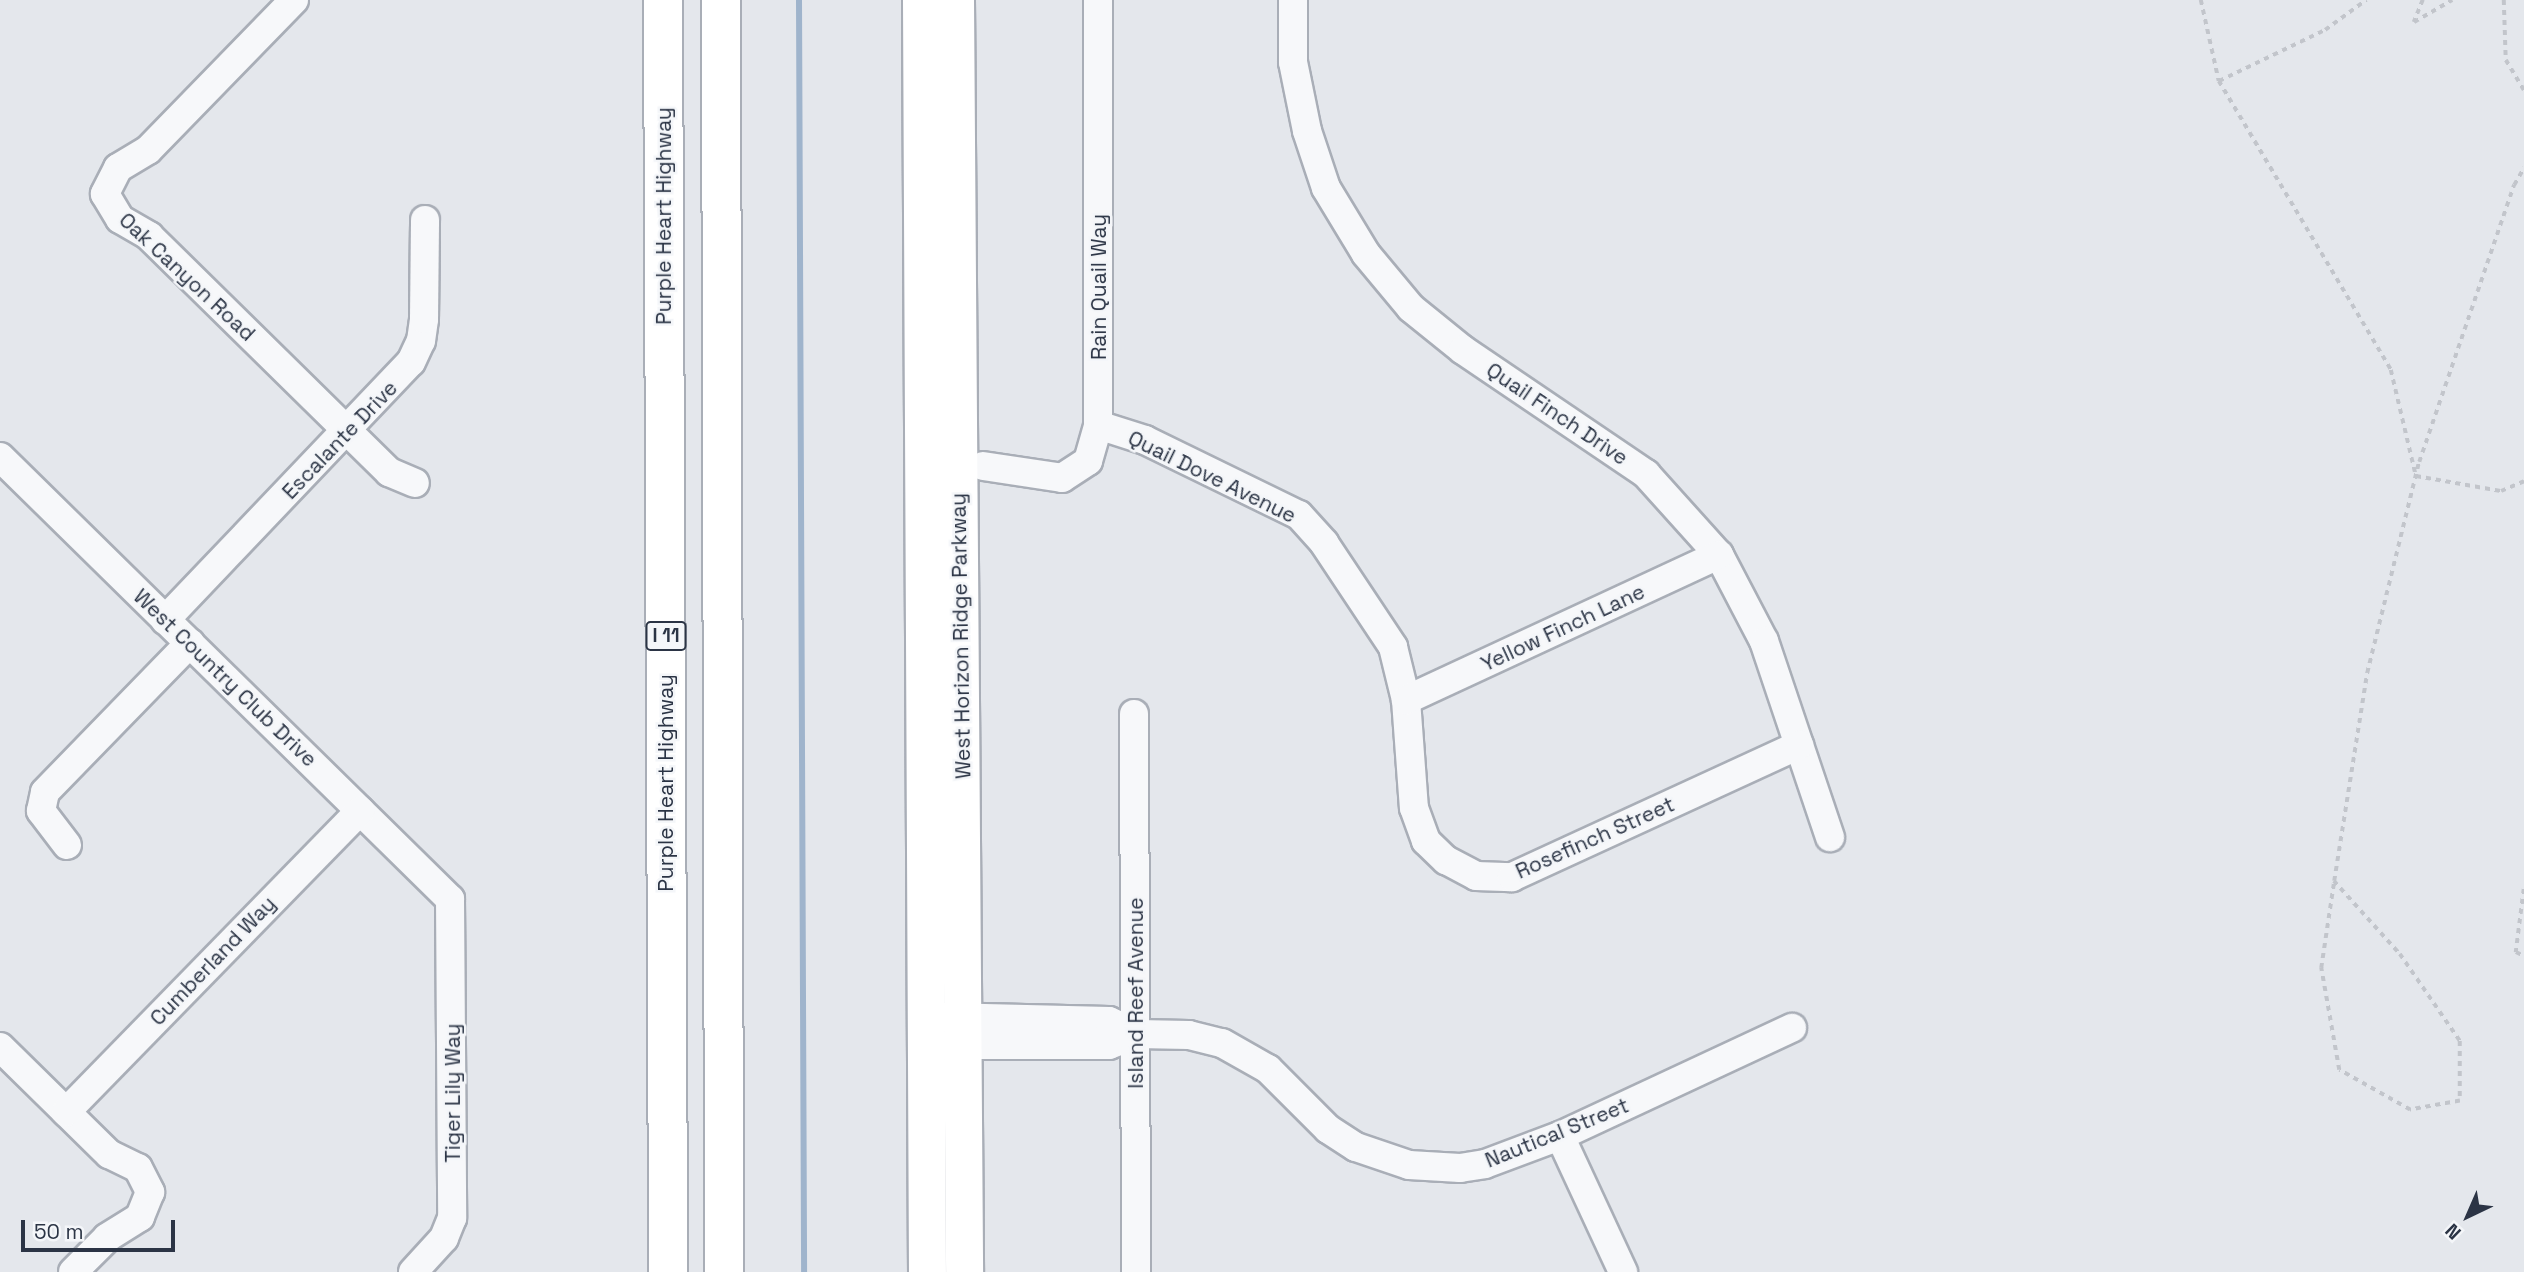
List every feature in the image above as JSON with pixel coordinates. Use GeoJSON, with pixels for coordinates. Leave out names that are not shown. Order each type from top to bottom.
{"type":"FeatureCollection","features":[{"type":"Feature","properties":{"kind":"highway","name":"Purple Heart Highway"},"geometry":{"type":"LineString","coordinates":[[663,0],[668,1272]]}},
{"type":"Feature","properties":{"kind":"highway"},"geometry":{"type":"LineString","coordinates":[[721,0],[724,1272]]}},
{"type":"Feature","properties":{"kind":"main road","name":"West Horizon Ridge Parkway"},"geometry":{"type":"LineString","coordinates":[[921,0],[922,541],[944,1031],[964,1272]]}},
{"type":"Feature","properties":{"kind":"main road","name":"West Horizon Ridge Parkway"},"geometry":{"type":"LineString","coordinates":[[927,1272],[944,1031],[971,469],[958,433],[955,0]]}},
{"type":"Feature","properties":{"kind":"main road"},"geometry":{"type":"LineString","coordinates":[[922,541],[937,492],[971,469]]}},
{"type":"Feature","properties":{"kind":"street","name":"Oak Canyon Road"},"geometry":{"type":"LineString","coordinates":[[294,0],[148,150],[118,168],[105,194],[121,219],[149,236],[349,431]]}},
{"type":"Feature","properties":{"kind":"street","name":"Rain Quail Way"},"geometry":{"type":"LineString","coordinates":[[971,469],[1062,478],[1088,461],[1098,425],[1098,0]]}},
{"type":"Feature","properties":{"kind":"street","name":"Quail Finch Drive"},"geometry":{"type":"LineString","coordinates":[[1293,0],[1293,62],[1307,131],[1326,188],[1366,254],[1411,308],[1463,350],[1646,474],[1719,555],[1764,641],[1830,837]]}},
{"type":"Feature","properties":{"kind":"street","name":"Escalante Drive"},"geometry":{"type":"LineString","coordinates":[[165,620],[395,384],[421,341],[425,220]]}},
{"type":"Feature","properties":{"kind":"street","name":"Quail Dove Avenue"},"geometry":{"type":"LineString","coordinates":[[1098,425],[1145,440],[1299,515],[1324,543],[1393,647],[1406,700],[1414,808]]}},
{"type":"Feature","properties":{"kind":"street"},"geometry":{"type":"LineString","coordinates":[[349,431],[390,472],[415,483]]}},
{"type":"Feature","properties":{"kind":"street","name":"West Country Club Drive"},"geometry":{"type":"LineString","coordinates":[[0,457],[450,899]]}},
{"type":"Feature","properties":{"kind":"street","name":"Yellow Finch Lane"},"geometry":{"type":"LineString","coordinates":[[1406,700],[1719,555]]}},
{"type":"Feature","properties":{"kind":"street"},"geometry":{"type":"LineString","coordinates":[[67,845],[41,811],[45,792],[190,643]]}},
{"type":"Feature","properties":{"kind":"street","name":"Island Reef Avenue"},"geometry":{"type":"LineString","coordinates":[[1134,714],[1136,1272]]}},
{"type":"Feature","properties":{"kind":"street","name":"Rosefinch Street"},"geometry":{"type":"LineString","coordinates":[[1414,808],[1426,841],[1446,860],[1476,876],[1512,877],[1799,745]]}},
{"type":"Feature","properties":{"kind":"street","name":"Cumberland Way"},"geometry":{"type":"LineString","coordinates":[[66,1112],[360,811]]}},
{"type":"Feature","properties":{"kind":"street","name":"Tiger Lily Way"},"geometry":{"type":"LineString","coordinates":[[413,1272],[444,1238],[452,1218],[450,899]]}},
{"type":"Feature","properties":{"kind":"street","name":"Nautical Street"},"geometry":{"type":"LineString","coordinates":[[944,1031],[1041,1033],[1109,1021],[1137,1034],[1189,1035],[1222,1043],[1268,1069],[1328,1129],[1369,1153],[1409,1165],[1460,1168],[1485,1164],[1560,1136],[1793,1028]]}},
{"type":"Feature","properties":{"kind":"street"},"geometry":{"type":"LineString","coordinates":[[0,1047],[109,1154],[138,1168],[150,1192],[140,1217],[107,1238],[74,1272]]}},
{"type":"Feature","properties":{"kind":"street"},"geometry":{"type":"LineString","coordinates":[[1560,1136],[1623,1272]]}},
{"type":"Feature","properties":{"kind":"path"},"geometry":{"type":"LineString","coordinates":[[2201,0],[2218,81],[2391,370],[2416,477]]}},
{"type":"Feature","properties":{"kind":"path"},"geometry":{"type":"LineString","coordinates":[[2218,81],[2326,30],[2365,0]]}},
{"type":"Feature","properties":{"kind":"path"},"geometry":{"type":"LineString","coordinates":[[2423,0],[2414,22],[2452,0]]}},
{"type":"Feature","properties":{"kind":"path"},"geometry":{"type":"LineString","coordinates":[[2504,0],[2506,60],[2524,90]]}},
{"type":"Feature","properties":{"kind":"path"},"geometry":{"type":"LineString","coordinates":[[2334,881],[2400,954],[2460,1041],[2460,1101],[2410,1110],[2339,1070],[2321,968],[2334,881],[2367,673],[2416,477],[2514,185],[2524,169]]}},
{"type":"Feature","properties":{"kind":"path"},"geometry":{"type":"LineString","coordinates":[[2416,477],[2501,491],[2524,481]]}},
{"type":"Feature","properties":{"kind":"path"},"geometry":{"type":"LineString","coordinates":[[2524,889],[2516,952],[2524,956]]}},
{"type":"Feature","properties":{"kind":"waterway"},"geometry":{"type":"LineString","coordinates":[[799,0],[804,1272]]}}]}
